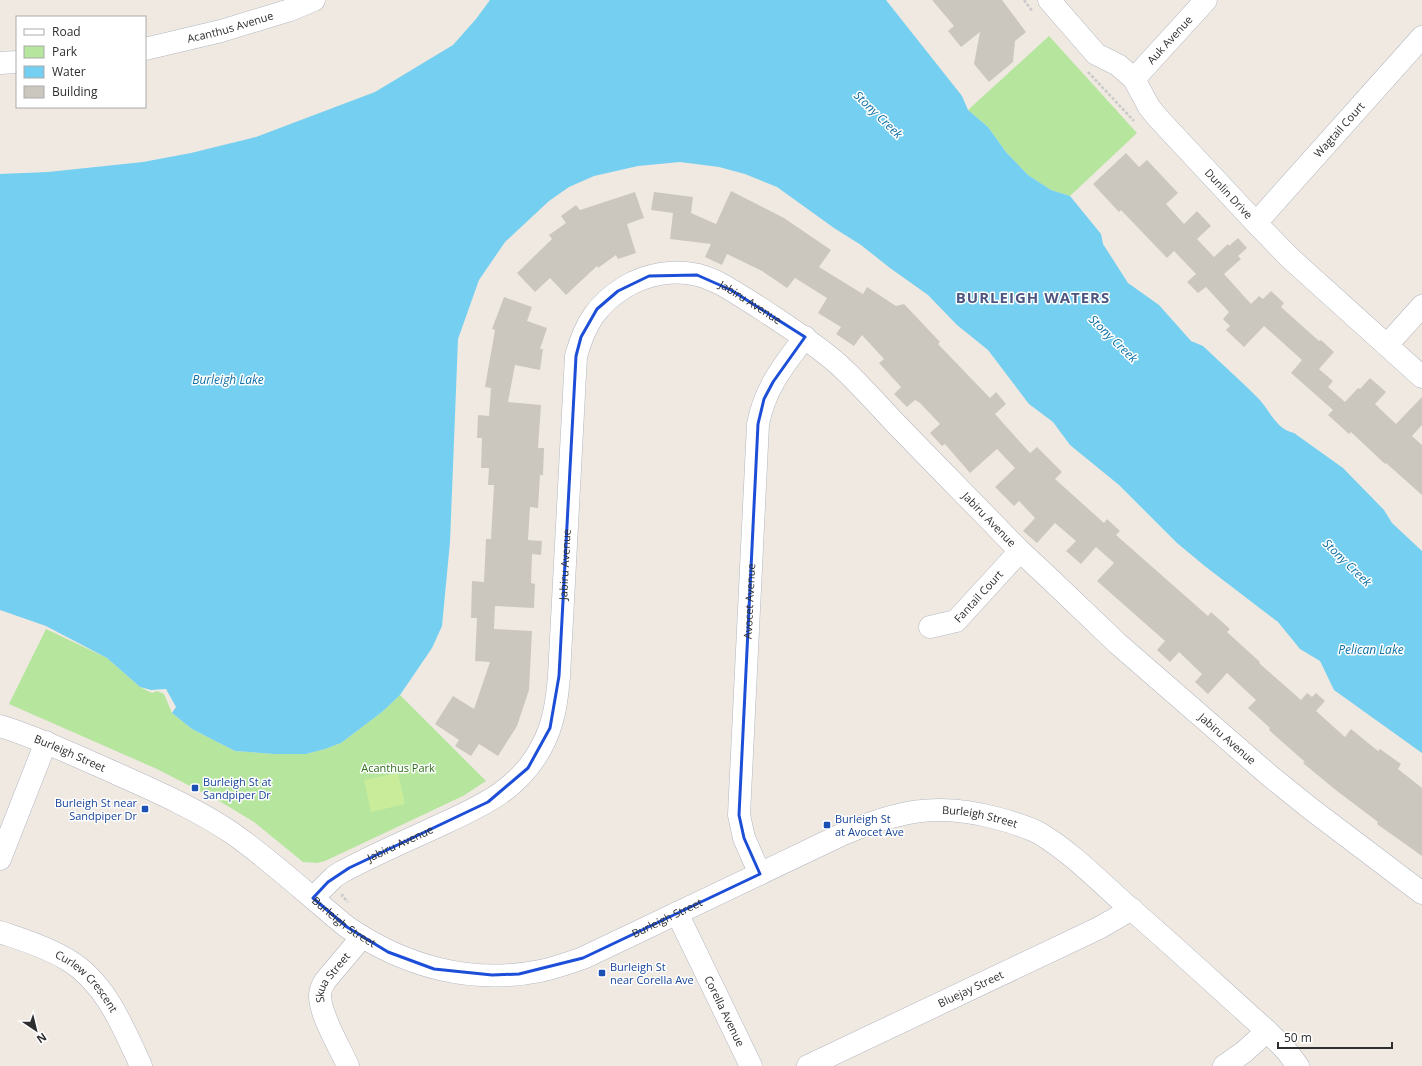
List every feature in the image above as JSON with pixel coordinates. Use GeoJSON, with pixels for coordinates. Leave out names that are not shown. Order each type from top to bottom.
{"type":"FeatureCollection","features":[{"type":"Feature","properties":{"kind":"street","name":"Acanthus Avenue"},"geometry":{"type":"LineString","coordinates":[[146,49],[221,31],[290,10],[314,0]]}},
{"type":"Feature","properties":{"kind":"street","name":"Dunlin Drive"},"geometry":{"type":"LineString","coordinates":[[1049,0],[1096,54],[1118,65],[1134,79],[1149,107],[1158,118],[1290,258],[1422,376]]}},
{"type":"Feature","properties":{"kind":"street","name":"Auk Avenue"},"geometry":{"type":"LineString","coordinates":[[1134,79],[1206,0]]}},
{"type":"Feature","properties":{"kind":"street","name":"Wagtail Court"},"geometry":{"type":"LineString","coordinates":[[1256,223],[1422,37]]}},
{"type":"Feature","properties":{"kind":"street"},"geometry":{"type":"LineString","coordinates":[[0,62],[16,62]]}},
{"type":"Feature","properties":{"kind":"street","name":"Jabiru Avenue"},"geometry":{"type":"LineString","coordinates":[[313,898],[340,873],[488,802],[518,779],[528,768],[542,747],[550,728],[557,702],[576,356],[581,337],[588,322],[597,309],[618,291],[632,282],[649,276],[680,273],[708,278],[731,290],[805,338],[839,365],[1020,551],[1117,643],[1270,776],[1422,893]]}},
{"type":"Feature","properties":{"kind":"street"},"geometry":{"type":"LineString","coordinates":[[1387,345],[1422,306]]}},
{"type":"Feature","properties":{"kind":"street","name":"Avocet Avenue"},"geometry":{"type":"LineString","coordinates":[[760,874],[744,838],[739,815],[758,424],[764,399],[773,382],[805,338]]}},
{"type":"Feature","properties":{"kind":"street","name":"Fantail Court"},"geometry":{"type":"LineString","coordinates":[[930,627],[956,621],[1020,551]]}},
{"type":"Feature","properties":{"kind":"street","name":"Burleigh Street"},"geometry":{"type":"LineString","coordinates":[[0,726],[46,742],[174,799],[213,821],[250,846],[347,927],[362,937],[412,962],[434,969],[459,973],[492,975],[519,974],[540,971],[584,958],[841,835],[877,820],[920,811],[948,810],[977,813],[1006,820],[1038,833],[1060,847],[1267,1031],[1286,1050],[1298,1066]]}},
{"type":"Feature","properties":{"kind":"street"},"geometry":{"type":"LineString","coordinates":[[0,859],[46,742]]}},
{"type":"Feature","properties":{"kind":"street","name":"Bluejay Street"},"geometry":{"type":"LineString","coordinates":[[808,1066],[1099,928],[1132,910]]}},
{"type":"Feature","properties":{"kind":"street","name":"Corella Avenue"},"geometry":{"type":"LineString","coordinates":[[677,913],[751,1066]]}},
{"type":"Feature","properties":{"kind":"street","name":"Curlew Crescent"},"geometry":{"type":"LineString","coordinates":[[0,932],[39,945],[68,960],[89,977],[102,992],[111,1006],[141,1066]]}},
{"type":"Feature","properties":{"kind":"street","name":"Skua Street"},"geometry":{"type":"LineString","coordinates":[[348,1066],[325,1016],[320,996],[321,988],[325,981],[362,937]]}},
{"type":"Feature","properties":{"kind":"street"},"geometry":{"type":"LineString","coordinates":[[1224,1066],[1244,1052],[1267,1031]]}},
{"type":"Feature","properties":{"kind":"path"},"geometry":{"type":"LineString","coordinates":[[344,889],[342,896],[352,907]]}},
{"type":"Feature","properties":{"kind":"highlighted area"},"geometry":{"type":"Polygon","coordinates":[[[697,275],[731,290],[805,337],[773,382],[764,399],[758,424],[739,815],[744,838],[760,874],[583,958],[519,974],[492,975],[434,969],[388,952],[347,927],[313,898],[328,882],[349,868],[488,802],[528,768],[550,728],[559,676],[576,356],[581,337],[597,309],[618,291],[649,276],[697,275]]]}},
{"type":"Feature","properties":{"kind":"green space"},"geometry":{"type":"Polygon","coordinates":[[[1049,36],[1137,133],[1070,196],[1051,190],[1028,175],[1006,152],[988,127],[968,110],[1049,36]]]}},
{"type":"Feature","properties":{"kind":"green space","name":"Acanthus Park"},"geometry":{"type":"Polygon","coordinates":[[[46,629],[107,658],[140,687],[152,693],[157,691],[164,694],[172,713],[192,729],[235,751],[274,754],[306,754],[325,749],[341,743],[382,712],[400,695],[486,781],[463,796],[325,861],[317,863],[303,862],[254,822],[221,802],[157,769],[9,704],[46,629]]]}},
{"type":"Feature","properties":{"kind":"green space"},"geometry":{"type":"Polygon","coordinates":[[[398,773],[405,804],[371,812],[364,780],[398,773]]]}},
{"type":"Feature","properties":{"kind":"water","name":"Burleigh Lake"},"geometry":{"type":"Polygon","coordinates":[[[490,0],[886,0],[962,96],[968,110],[988,127],[1006,152],[1028,175],[1051,190],[1070,196],[1101,234],[1103,244],[1128,283],[1159,305],[1191,341],[1203,346],[1231,372],[1259,399],[1282,428],[1294,433],[1343,468],[1384,510],[1392,523],[1422,551],[1422,753],[1334,690],[1320,661],[1300,649],[1278,622],[1177,543],[1119,485],[1070,445],[1053,422],[1029,404],[988,350],[957,325],[928,295],[861,245],[834,228],[777,187],[745,174],[719,167],[680,162],[638,166],[594,176],[569,187],[549,201],[505,242],[479,280],[458,339],[450,542],[442,626],[432,648],[400,695],[382,712],[341,743],[306,754],[274,754],[235,751],[192,729],[172,713],[176,707],[166,689],[151,690],[140,687],[107,658],[46,626],[0,610],[0,174],[48,172],[143,162],[191,153],[256,137],[375,92],[453,45],[476,19],[490,0]]]}},
{"type":"Feature","properties":{"kind":"building"},"geometry":{"type":"Polygon","coordinates":[[[932,0],[1002,0],[1026,32],[1015,41],[1013,62],[989,82],[974,64],[980,32],[961,47],[948,31],[954,26],[932,0]]]}},
{"type":"Feature","properties":{"kind":"building"},"geometry":{"type":"Polygon","coordinates":[[[1126,153],[1139,167],[1147,160],[1178,193],[1166,204],[1184,224],[1197,211],[1211,226],[1197,239],[1214,257],[1228,244],[1229,246],[1238,238],[1247,248],[1238,256],[1241,259],[1224,274],[1251,304],[1259,296],[1263,299],[1271,291],[1284,303],[1281,307],[1319,341],[1321,340],[1334,352],[1319,369],[1333,381],[1328,387],[1345,402],[1370,378],[1386,392],[1375,404],[1396,424],[1422,397],[1422,425],[1412,436],[1422,445],[1422,495],[1386,463],[1385,464],[1351,432],[1349,434],[1328,415],[1333,410],[1291,373],[1302,360],[1264,326],[1244,347],[1226,330],[1230,326],[1223,319],[1229,312],[1206,287],[1198,293],[1187,282],[1196,274],[1174,251],[1167,258],[1121,210],[1119,212],[1093,184],[1126,153]]]}},
{"type":"Feature","properties":{"kind":"building"},"geometry":{"type":"Polygon","coordinates":[[[731,191],[784,218],[831,250],[819,267],[863,294],[867,287],[896,306],[904,304],[940,342],[938,344],[990,398],[996,392],[1006,404],[995,414],[1030,453],[1037,447],[1062,472],[1055,479],[1104,523],[1107,519],[1120,531],[1116,535],[1208,616],[1211,612],[1230,629],[1227,632],[1301,700],[1307,693],[1312,697],[1316,693],[1325,701],[1316,711],[1345,737],[1351,729],[1378,751],[1380,749],[1401,764],[1398,769],[1422,788],[1422,856],[1377,824],[1378,822],[1303,763],[1305,762],[1269,730],[1270,728],[1248,708],[1256,700],[1227,673],[1208,694],[1195,682],[1202,674],[1179,652],[1170,662],[1157,650],[1165,641],[1097,581],[1114,563],[1096,547],[1081,564],[1066,551],[1076,541],[1055,523],[1037,543],[1023,531],[1035,518],[1019,501],[1014,506],[995,487],[1015,468],[997,449],[970,473],[945,444],[942,446],[930,433],[940,424],[920,403],[915,400],[907,407],[894,394],[901,387],[879,363],[884,359],[862,335],[854,346],[836,334],[841,327],[818,313],[827,298],[795,278],[787,288],[762,271],[727,254],[722,265],[705,257],[711,244],[670,239],[673,213],[651,210],[654,192],[693,197],[691,213],[716,224],[731,191]]]}},
{"type":"Feature","properties":{"kind":"building"},"geometry":{"type":"Polygon","coordinates":[[[635,192],[644,218],[627,224],[636,253],[618,259],[616,255],[598,268],[597,266],[566,295],[550,278],[535,292],[517,273],[552,239],[549,235],[566,223],[561,216],[576,205],[580,210],[635,192]]]}},
{"type":"Feature","properties":{"kind":"building"},"geometry":{"type":"Polygon","coordinates":[[[504,297],[532,307],[527,321],[547,328],[540,349],[543,349],[540,370],[515,365],[508,402],[541,405],[538,448],[544,448],[543,475],[540,475],[538,508],[530,507],[528,540],[542,541],[541,555],[532,554],[531,583],[535,584],[534,608],[495,606],[494,629],[532,631],[529,690],[517,726],[498,756],[479,744],[471,756],[455,746],[459,740],[435,724],[453,696],[474,709],[490,662],[475,661],[477,618],[471,618],[472,581],[484,582],[486,539],[491,539],[494,485],[488,485],[489,468],[481,468],[482,438],[477,438],[478,415],[489,416],[491,388],[485,387],[495,330],[492,329],[504,297]]]}},
{"type":"Feature","properties":{"kind":"place","name":"Burleigh St at Sandpiper Dr"},"geometry":{"type":"Point","coordinates":[195,788]}},
{"type":"Feature","properties":{"kind":"place","name":"Burleigh St near Sandpiper Dr"},"geometry":{"type":"Point","coordinates":[145,809]}},
{"type":"Feature","properties":{"kind":"place","name":"Burleigh St at Avocet Ave"},"geometry":{"type":"Point","coordinates":[827,825]}},
{"type":"Feature","properties":{"kind":"place","name":"Burleigh St near Corella Ave"},"geometry":{"type":"Point","coordinates":[602,973]}},
{"type":"Feature","properties":{"kind":"district","name":"BURLEIGH WATERS"},"geometry":{"type":"Point","coordinates":[1033,298]}},
{"type":"Feature","properties":{"kind":"water label","name":"Stony Creek"},"geometry":{"type":"Point","coordinates":[878,115]}},
{"type":"Feature","properties":{"kind":"water label","name":"Stony Creek"},"geometry":{"type":"Point","coordinates":[1113,339]}},
{"type":"Feature","properties":{"kind":"water label","name":"Stony Creek"},"geometry":{"type":"Point","coordinates":[1347,563]}},
{"type":"Feature","properties":{"kind":"water label","name":"Pelican Lake"},"geometry":{"type":"Point","coordinates":[1371,650]}}]}
